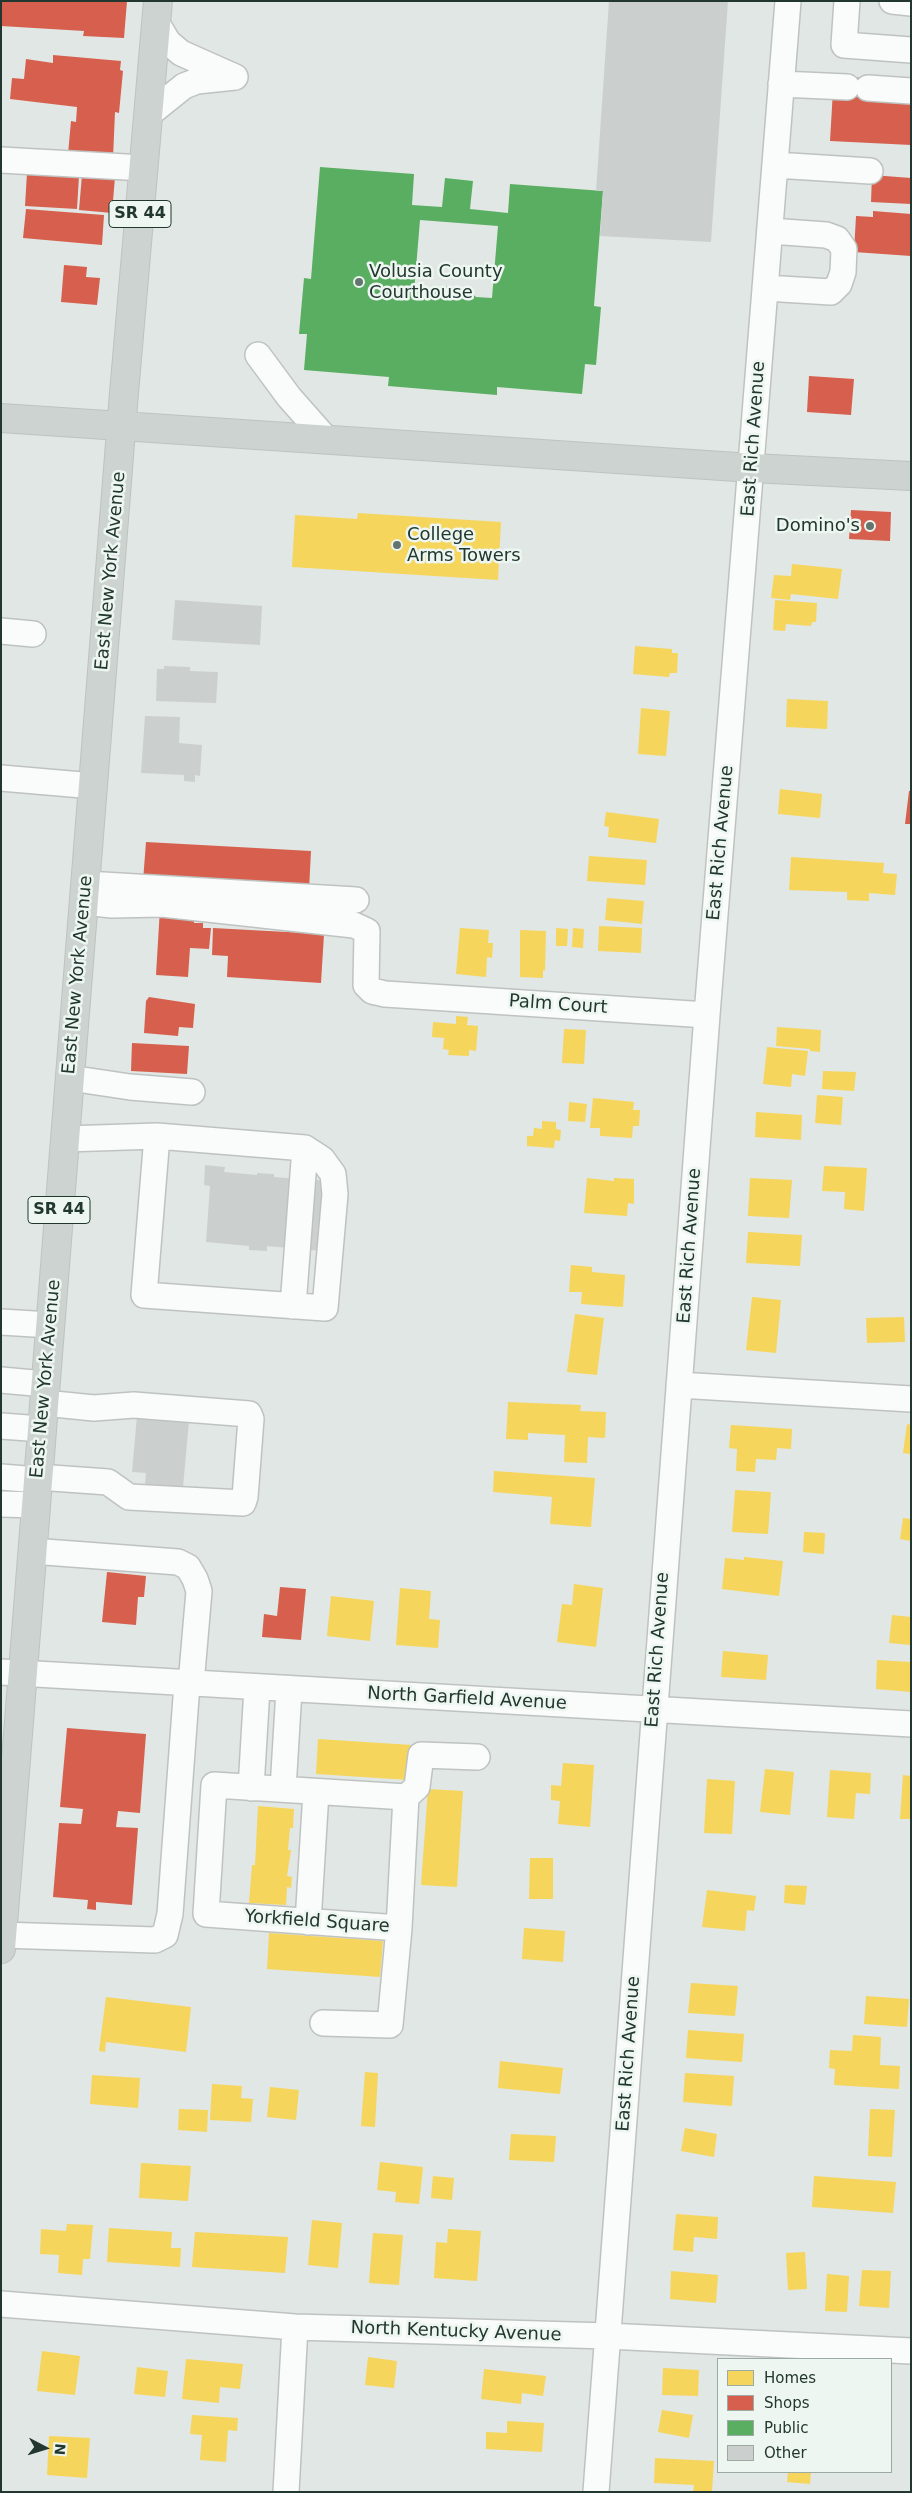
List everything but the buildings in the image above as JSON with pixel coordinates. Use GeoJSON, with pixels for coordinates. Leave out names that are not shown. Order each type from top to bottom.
{"type":"FeatureCollection","features":[{"type":"Feature","properties":{"kind":"main road","name":"East New York Avenue"},"geometry":{"type":"LineString","coordinates":[[2,1942],[12,1673],[32,1551],[157,12]]}},
{"type":"Feature","properties":{"kind":"main road"},"geometry":{"type":"LineString","coordinates":[[1,418],[752,468],[911,476]]}},
{"type":"Feature","properties":{"kind":"street","name":"East Rich Avenue"},"geometry":{"type":"LineString","coordinates":[[596,2492],[707,1015],[788,1]]}},
{"type":"Feature","properties":{"kind":"street"},"geometry":{"type":"LineString","coordinates":[[847,1],[844,45],[911,50]]}},
{"type":"Feature","properties":{"kind":"street"},"geometry":{"type":"LineString","coordinates":[[892,1],[911,2]]}},
{"type":"Feature","properties":{"kind":"street"},"geometry":{"type":"LineString","coordinates":[[149,114],[184,86],[197,81],[235,77],[181,53],[168,42],[157,12]]}},
{"type":"Feature","properties":{"kind":"street"},"geometry":{"type":"LineString","coordinates":[[781,84],[911,91]]}},
{"type":"Feature","properties":{"kind":"street"},"geometry":{"type":"LineString","coordinates":[[1,160],[144,168]]}},
{"type":"Feature","properties":{"kind":"street"},"geometry":{"type":"LineString","coordinates":[[775,165],[870,171]]}},
{"type":"Feature","properties":{"kind":"street"},"geometry":{"type":"LineString","coordinates":[[766,288],[831,292],[839,284],[843,272],[844,249],[837,239],[826,235],[770,231]]}},
{"type":"Feature","properties":{"kind":"street"},"geometry":{"type":"LineString","coordinates":[[258,354],[289,398],[327,440]]}},
{"type":"Feature","properties":{"kind":"street"},"geometry":{"type":"LineString","coordinates":[[1,631],[33,634]]}},
{"type":"Feature","properties":{"kind":"street"},"geometry":{"type":"LineString","coordinates":[[1,778],[94,786]]}},
{"type":"Feature","properties":{"kind":"street"},"geometry":{"type":"LineString","coordinates":[[85,893],[356,900]]}},
{"type":"Feature","properties":{"kind":"street","name":"Palm Court"},"geometry":{"type":"LineString","coordinates":[[85,893],[112,905],[171,905],[354,925],[367,931],[366,985],[372,991],[707,1015]]}},
{"type":"Feature","properties":{"kind":"street"},"geometry":{"type":"LineString","coordinates":[[70,1078],[130,1087],[192,1092]]}},
{"type":"Feature","properties":{"kind":"street"},"geometry":{"type":"LineString","coordinates":[[65,1140],[157,1136],[305,1148],[322,1159],[333,1174],[335,1194],[325,1308],[144,1295],[157,1136]]}},
{"type":"Feature","properties":{"kind":"street"},"geometry":{"type":"LineString","coordinates":[[293,1306],[305,1148]]}},
{"type":"Feature","properties":{"kind":"street"},"geometry":{"type":"LineString","coordinates":[[1,1322],[50,1325]]}},
{"type":"Feature","properties":{"kind":"street"},"geometry":{"type":"LineString","coordinates":[[1,1380],[44,1405],[94,1408],[134,1405],[249,1414],[251,1419],[243,1503],[129,1497],[108,1482],[37,1487],[1,1477]]}},
{"type":"Feature","properties":{"kind":"street"},"geometry":{"type":"LineString","coordinates":[[680,1385],[911,1399]]}},
{"type":"Feature","properties":{"kind":"street"},"geometry":{"type":"LineString","coordinates":[[1,1426],[44,1405]]}},
{"type":"Feature","properties":{"kind":"street"},"geometry":{"type":"LineString","coordinates":[[1,1504],[37,1487]]}},
{"type":"Feature","properties":{"kind":"street"},"geometry":{"type":"LineString","coordinates":[[2,1942],[156,1940],[164,1934],[170,1914],[189,1684],[199,1591],[195,1579],[188,1568],[178,1562],[32,1551]]}},
{"type":"Feature","properties":{"kind":"street","name":"North Garfield Avenue"},"geometry":{"type":"LineString","coordinates":[[12,1673],[911,1724]]}},
{"type":"Feature","properties":{"kind":"street"},"geometry":{"type":"LineString","coordinates":[[251,1788],[257,1688]]}},
{"type":"Feature","properties":{"kind":"street"},"geometry":{"type":"LineString","coordinates":[[283,1789],[288,1690]]}},
{"type":"Feature","properties":{"kind":"street"},"geometry":{"type":"LineString","coordinates":[[406,1797],[417,1787],[421,1755],[477,1757]]}},
{"type":"Feature","properties":{"kind":"street","name":"Yorkfield Square"},"geometry":{"type":"LineString","coordinates":[[214,1785],[283,1789],[406,1797],[399,1928],[206,1914],[214,1785]]}},
{"type":"Feature","properties":{"kind":"street"},"geometry":{"type":"LineString","coordinates":[[308,1922],[316,1792]]}},
{"type":"Feature","properties":{"kind":"street"},"geometry":{"type":"LineString","coordinates":[[323,2024],[390,2025],[399,1928]]}},
{"type":"Feature","properties":{"kind":"street","name":"North Kentucky Avenue"},"geometry":{"type":"LineString","coordinates":[[1,2304],[296,2327],[608,2336],[911,2351]]}},
{"type":"Feature","properties":{"kind":"street"},"geometry":{"type":"LineString","coordinates":[[286,2492],[296,2327]]}},
{"type":"Feature","properties":{"kind":"place","name":"Volusia County Courthouse"},"geometry":{"type":"Point","coordinates":[359,282]}},
{"type":"Feature","properties":{"kind":"place","name":"Domino's"},"geometry":{"type":"Point","coordinates":[870,526]}},
{"type":"Feature","properties":{"kind":"place","name":"College Arms Towers"},"geometry":{"type":"Point","coordinates":[397,545]}}]}
